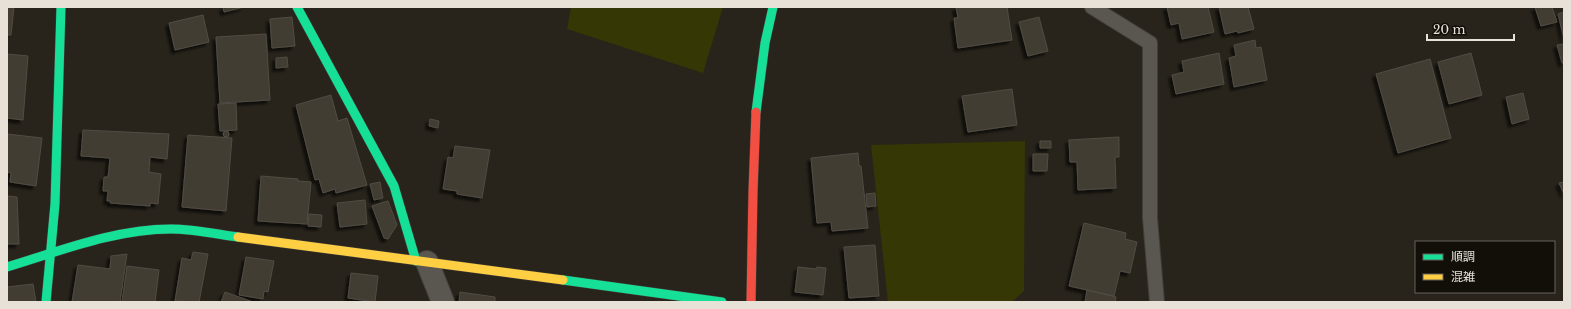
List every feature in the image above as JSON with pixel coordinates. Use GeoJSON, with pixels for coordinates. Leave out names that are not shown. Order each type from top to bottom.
{"type":"FeatureCollection","features":[{"type":"Feature","properties":{"kind":"street"},"geometry":{"type":"LineString","coordinates":[[46,302],[49,255],[55,204],[61,7]]}},
{"type":"Feature","properties":{"kind":"street"},"geometry":{"type":"LineString","coordinates":[[297,7],[394,186],[421,261],[443,302]]}},
{"type":"Feature","properties":{"kind":"street"},"geometry":{"type":"LineString","coordinates":[[751,302],[756,100],[765,40],[773,7]]}},
{"type":"Feature","properties":{"kind":"street"},"geometry":{"type":"LineString","coordinates":[[7,267],[113,236],[139,231],[172,229],[317,246],[722,302]]}},
{"type":"Feature","properties":{"kind":"lane"},"geometry":{"type":"LineString","coordinates":[[1092,7],[1150,43],[1150,218],[1157,302]]}},
{"type":"Feature","properties":{"kind":"shaded area"},"geometry":{"type":"Polygon","coordinates":[[[571,7],[723,7],[703,73],[567,29],[571,7]]]}},
{"type":"Feature","properties":{"kind":"shaded area"},"geometry":{"type":"Polygon","coordinates":[[[1025,141],[1024,291],[1012,302],[888,302],[871,145],[1025,141]]]}},
{"type":"Feature","properties":{"kind":"building"},"geometry":{"type":"Polygon","coordinates":[[[7,7],[14,7],[11,35],[7,35],[7,7]]]}},
{"type":"Feature","properties":{"kind":"building"},"geometry":{"type":"Polygon","coordinates":[[[223,7],[244,7],[224,12],[223,7]]]}},
{"type":"Feature","properties":{"kind":"building"},"geometry":{"type":"Polygon","coordinates":[[[956,7],[1007,7],[1012,40],[958,48],[954,18],[958,18],[956,7]]]}},
{"type":"Feature","properties":{"kind":"building"},"geometry":{"type":"Polygon","coordinates":[[[1167,7],[1208,7],[1214,32],[1182,39],[1179,23],[1171,25],[1167,7]]]}},
{"type":"Feature","properties":{"kind":"building"},"geometry":{"type":"Polygon","coordinates":[[[1219,7],[1248,7],[1254,29],[1238,33],[1237,31],[1225,34],[1219,7]]]}},
{"type":"Feature","properties":{"kind":"building"},"geometry":{"type":"Polygon","coordinates":[[[1535,7],[1552,7],[1557,22],[1541,26],[1535,7]]]}},
{"type":"Feature","properties":{"kind":"building"},"geometry":{"type":"Polygon","coordinates":[[[1564,12],[1564,39],[1558,14],[1564,12]]]}},
{"type":"Feature","properties":{"kind":"building"},"geometry":{"type":"Polygon","coordinates":[[[203,15],[209,42],[175,50],[169,23],[203,15]]]}},
{"type":"Feature","properties":{"kind":"building"},"geometry":{"type":"Polygon","coordinates":[[[292,17],[295,46],[272,48],[270,19],[292,17]]]}},
{"type":"Feature","properties":{"kind":"building"},"geometry":{"type":"Polygon","coordinates":[[[1039,17],[1048,51],[1028,56],[1019,22],[1039,17]]]}},
{"type":"Feature","properties":{"kind":"building"},"geometry":{"type":"Polygon","coordinates":[[[266,34],[270,100],[220,103],[216,37],[266,34]]]}},
{"type":"Feature","properties":{"kind":"building"},"geometry":{"type":"Polygon","coordinates":[[[1255,40],[1256,48],[1261,47],[1267,80],[1234,87],[1229,58],[1236,56],[1234,45],[1255,40]]]}},
{"type":"Feature","properties":{"kind":"building"},"geometry":{"type":"Polygon","coordinates":[[[1564,44],[1564,63],[1562,63],[1557,45],[1564,44]]]}},
{"type":"Feature","properties":{"kind":"building"},"geometry":{"type":"Polygon","coordinates":[[[1219,53],[1224,84],[1176,94],[1172,75],[1184,72],[1182,61],[1219,53]]]}},
{"type":"Feature","properties":{"kind":"building"},"geometry":{"type":"Polygon","coordinates":[[[1471,53],[1482,95],[1449,104],[1438,62],[1471,53]]]}},
{"type":"Feature","properties":{"kind":"building"},"geometry":{"type":"Polygon","coordinates":[[[7,54],[28,56],[23,120],[7,118],[7,54]]]}},
{"type":"Feature","properties":{"kind":"building"},"geometry":{"type":"Polygon","coordinates":[[[287,57],[288,67],[276,68],[276,58],[287,57]]]}},
{"type":"Feature","properties":{"kind":"building"},"geometry":{"type":"Polygon","coordinates":[[[1430,59],[1451,138],[1398,153],[1376,74],[1430,59]]]}},
{"type":"Feature","properties":{"kind":"building"},"geometry":{"type":"Polygon","coordinates":[[[1012,89],[1017,125],[968,132],[962,96],[1012,89]]]}},
{"type":"Feature","properties":{"kind":"building"},"geometry":{"type":"Polygon","coordinates":[[[1523,93],[1529,119],[1512,124],[1506,97],[1523,93]]]}},
{"type":"Feature","properties":{"kind":"building"},"geometry":{"type":"Polygon","coordinates":[[[331,95],[338,121],[347,118],[367,185],[336,193],[335,189],[323,193],[319,179],[315,180],[296,105],[331,95]]]}},
{"type":"Feature","properties":{"kind":"building"},"geometry":{"type":"Polygon","coordinates":[[[236,103],[237,130],[220,131],[218,104],[236,103]]]}},
{"type":"Feature","properties":{"kind":"building"},"geometry":{"type":"Polygon","coordinates":[[[430,119],[439,121],[438,128],[429,126],[430,119]]]}},
{"type":"Feature","properties":{"kind":"building"},"geometry":{"type":"Polygon","coordinates":[[[83,130],[169,134],[167,159],[150,157],[149,172],[161,174],[158,204],[150,203],[150,206],[110,203],[111,201],[107,201],[108,191],[103,191],[104,177],[108,177],[110,158],[81,156],[83,130]]]}},
{"type":"Feature","properties":{"kind":"building"},"geometry":{"type":"Polygon","coordinates":[[[226,131],[229,134],[226,137],[223,134],[226,131]]]}},
{"type":"Feature","properties":{"kind":"building"},"geometry":{"type":"Polygon","coordinates":[[[7,134],[42,138],[36,186],[10,182],[11,173],[7,172],[7,134]]]}},
{"type":"Feature","properties":{"kind":"building"},"geometry":{"type":"Polygon","coordinates":[[[188,135],[232,138],[226,211],[182,207],[188,135]]]}},
{"type":"Feature","properties":{"kind":"building"},"geometry":{"type":"Polygon","coordinates":[[[1119,137],[1119,157],[1115,157],[1116,188],[1078,190],[1077,162],[1070,162],[1069,140],[1119,137]]]}},
{"type":"Feature","properties":{"kind":"building"},"geometry":{"type":"Polygon","coordinates":[[[1040,141],[1051,141],[1051,148],[1040,148],[1040,141]]]}},
{"type":"Feature","properties":{"kind":"building"},"geometry":{"type":"Polygon","coordinates":[[[455,146],[490,150],[482,198],[457,194],[457,191],[443,189],[448,157],[453,158],[455,146]]]}},
{"type":"Feature","properties":{"kind":"building"},"geometry":{"type":"Polygon","coordinates":[[[858,153],[859,166],[861,166],[868,228],[832,231],[831,222],[817,223],[811,158],[858,153]]]}},
{"type":"Feature","properties":{"kind":"building"},"geometry":{"type":"Polygon","coordinates":[[[1033,154],[1048,154],[1047,171],[1033,171],[1033,154]]]}},
{"type":"Feature","properties":{"kind":"building"},"geometry":{"type":"Polygon","coordinates":[[[261,176],[298,179],[298,181],[311,182],[307,224],[258,221],[261,176]]]}},
{"type":"Feature","properties":{"kind":"building"},"geometry":{"type":"Polygon","coordinates":[[[380,182],[383,198],[374,200],[370,184],[380,182]]]}},
{"type":"Feature","properties":{"kind":"building"},"geometry":{"type":"Polygon","coordinates":[[[1564,182],[1564,194],[1559,183],[1564,182]]]}},
{"type":"Feature","properties":{"kind":"building"},"geometry":{"type":"Polygon","coordinates":[[[875,193],[876,206],[867,207],[866,194],[875,193]]]}},
{"type":"Feature","properties":{"kind":"building"},"geometry":{"type":"Polygon","coordinates":[[[7,196],[17,197],[19,244],[7,244],[7,196]]]}},
{"type":"Feature","properties":{"kind":"building"},"geometry":{"type":"Polygon","coordinates":[[[365,200],[367,224],[340,227],[337,203],[365,200]]]}},
{"type":"Feature","properties":{"kind":"building"},"geometry":{"type":"Polygon","coordinates":[[[388,201],[397,225],[388,239],[384,238],[372,206],[388,201]]]}},
{"type":"Feature","properties":{"kind":"building"},"geometry":{"type":"Polygon","coordinates":[[[309,214],[322,215],[321,227],[308,226],[309,214]]]}},
{"type":"Feature","properties":{"kind":"building"},"geometry":{"type":"Polygon","coordinates":[[[1084,223],[1126,233],[1125,239],[1137,242],[1130,273],[1120,271],[1114,296],[1069,286],[1084,223]]]}},
{"type":"Feature","properties":{"kind":"building"},"geometry":{"type":"Polygon","coordinates":[[[875,245],[879,296],[849,298],[844,247],[875,245]]]}},
{"type":"Feature","properties":{"kind":"building"},"geometry":{"type":"Polygon","coordinates":[[[193,252],[208,254],[199,302],[175,301],[182,258],[191,260],[193,252]]]}},
{"type":"Feature","properties":{"kind":"building"},"geometry":{"type":"Polygon","coordinates":[[[127,254],[120,302],[72,302],[78,265],[110,269],[111,256],[127,254]]]}},
{"type":"Feature","properties":{"kind":"building"},"geometry":{"type":"Polygon","coordinates":[[[246,257],[274,261],[268,292],[264,291],[263,299],[239,295],[246,257]]]}},
{"type":"Feature","properties":{"kind":"building"},"geometry":{"type":"Polygon","coordinates":[[[127,266],[159,270],[155,302],[122,302],[127,266]]]}},
{"type":"Feature","properties":{"kind":"building"},"geometry":{"type":"Polygon","coordinates":[[[798,267],[816,269],[817,267],[826,268],[823,295],[795,292],[798,267]]]}},
{"type":"Feature","properties":{"kind":"building"},"geometry":{"type":"Polygon","coordinates":[[[351,273],[378,276],[375,302],[348,298],[351,273]]]}},
{"type":"Feature","properties":{"kind":"building"},"geometry":{"type":"Polygon","coordinates":[[[33,284],[36,302],[7,302],[7,287],[33,284]]]}},
{"type":"Feature","properties":{"kind":"building"},"geometry":{"type":"Polygon","coordinates":[[[1087,290],[1116,297],[1115,302],[1085,302],[1087,290]]]}},
{"type":"Feature","properties":{"kind":"building"},"geometry":{"type":"Polygon","coordinates":[[[225,292],[253,302],[221,302],[225,292]]]}},
{"type":"Feature","properties":{"kind":"building"},"geometry":{"type":"Polygon","coordinates":[[[460,292],[495,297],[495,302],[459,302],[460,292]]]}},
{"type":"Feature","properties":{"kind":"traffic: fast"},"geometry":{"type":"LineString","coordinates":[[46,302],[55,204],[61,7]]}},
{"type":"Feature","properties":{"kind":"traffic: fast"},"geometry":{"type":"LineString","coordinates":[[297,7],[394,186],[416,261]]}},
{"type":"Feature","properties":{"kind":"traffic: fast"},"geometry":{"type":"LineString","coordinates":[[756,112],[765,43],[773,7]]}},
{"type":"Feature","properties":{"kind":"traffic: fast"},"geometry":{"type":"LineString","coordinates":[[7,267],[88,242],[150,230],[188,230],[238,237]]}},
{"type":"Feature","properties":{"kind":"traffic: fast"},"geometry":{"type":"LineString","coordinates":[[563,280],[722,302]]}},
{"type":"Feature","properties":{"kind":"traffic: slow"},"geometry":{"type":"LineString","coordinates":[[238,237],[563,280]]}},
{"type":"Feature","properties":{"kind":"traffic: jam"},"geometry":{"type":"LineString","coordinates":[[751,302],[756,112]]}}]}
